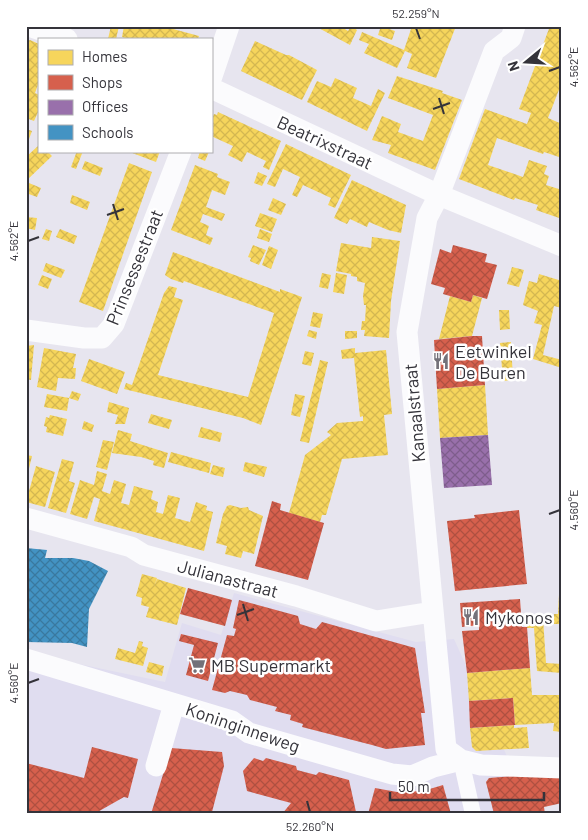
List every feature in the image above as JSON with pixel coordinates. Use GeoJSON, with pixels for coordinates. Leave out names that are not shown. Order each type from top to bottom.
{"type":"FeatureCollection","features":[{"type":"Feature","properties":{"kind":"street"},"geometry":{"type":"LineString","coordinates":[[29,26],[63,38]]}},
{"type":"Feature","properties":{"kind":"street"},"geometry":{"type":"LineString","coordinates":[[212,76],[229,26]]}},
{"type":"Feature","properties":{"kind":"street","name":"Kanaalstraat"},"geometry":{"type":"LineString","coordinates":[[473,814],[461,760],[446,749],[407,332],[426,218],[439,195],[494,51],[511,38],[515,26]]}},
{"type":"Feature","properties":{"kind":"street","name":"Beatrixstraat"},"geometry":{"type":"LineString","coordinates":[[212,88],[439,195],[562,246]]}},
{"type":"Feature","properties":{"kind":"street","name":"Prinsessestraat"},"geometry":{"type":"LineString","coordinates":[[26,330],[84,338],[102,338],[114,324],[180,152]]}},
{"type":"Feature","properties":{"kind":"street","name":"Julianastraat"},"geometry":{"type":"LineString","coordinates":[[26,518],[131,547],[144,555],[296,596],[376,621],[432,612]]}},
{"type":"Feature","properties":{"kind":"street","name":"Koninginneweg"},"geometry":{"type":"LineString","coordinates":[[26,659],[232,721],[249,733],[392,774],[412,776],[433,767],[461,760]]}},
{"type":"Feature","properties":{"kind":"street"},"geometry":{"type":"LineString","coordinates":[[156,766],[174,704]]}},
{"type":"Feature","properties":{"kind":"street"},"geometry":{"type":"LineString","coordinates":[[461,760],[481,765],[562,768]]}},
{"type":"Feature","properties":{"kind":"shaded area"},"geometry":{"type":"Polygon","coordinates":[[[234,593],[416,642],[454,639],[533,814],[26,814],[26,653],[165,682],[182,623],[221,635],[234,593]]]}},
{"type":"Feature","properties":{"kind":"building: Homes"},"geometry":{"type":"Polygon","coordinates":[[[111,26],[119,26],[116,38],[108,38],[111,26]]]}},
{"type":"Feature","properties":{"kind":"building: Homes"},"geometry":{"type":"Polygon","coordinates":[[[124,26],[162,26],[199,36],[198,38],[122,37],[124,26]]]}},
{"type":"Feature","properties":{"kind":"building: Homes"},"geometry":{"type":"Polygon","coordinates":[[[315,26],[340,26],[348,31],[351,26],[357,30],[350,45],[315,26]]]}},
{"type":"Feature","properties":{"kind":"building: Homes"},"geometry":{"type":"Polygon","coordinates":[[[381,26],[390,26],[389,29],[395,31],[392,40],[378,35],[381,26]]]}},
{"type":"Feature","properties":{"kind":"building: Homes"},"geometry":{"type":"Polygon","coordinates":[[[412,26],[456,26],[436,78],[407,68],[412,54],[405,51],[397,68],[364,53],[369,44],[359,40],[362,32],[404,50],[412,26]]]}},
{"type":"Feature","properties":{"kind":"building: Homes"},"geometry":{"type":"Polygon","coordinates":[[[550,26],[562,29],[562,82],[548,118],[562,124],[562,158],[544,152],[543,154],[497,138],[488,165],[523,177],[529,160],[547,166],[544,174],[549,176],[546,185],[562,190],[562,219],[536,210],[538,205],[515,198],[514,200],[459,179],[485,109],[527,124],[531,113],[519,109],[550,26]]]}},
{"type":"Feature","properties":{"kind":"building: Homes"},"geometry":{"type":"Polygon","coordinates":[[[30,40],[38,44],[38,85],[35,93],[38,94],[38,112],[34,121],[26,118],[26,42],[30,40]]]}},
{"type":"Feature","properties":{"kind":"building: Homes"},"geometry":{"type":"Polygon","coordinates":[[[255,41],[289,55],[317,70],[302,100],[241,71],[255,41]]]}},
{"type":"Feature","properties":{"kind":"building: Homes"},"geometry":{"type":"Polygon","coordinates":[[[397,76],[443,91],[442,93],[462,100],[435,170],[388,153],[391,145],[372,140],[382,116],[401,124],[398,132],[423,141],[433,115],[388,98],[397,76]]]}},
{"type":"Feature","properties":{"kind":"building: Homes"},"geometry":{"type":"Polygon","coordinates":[[[335,78],[357,88],[353,98],[371,106],[378,89],[385,93],[367,131],[307,102],[317,81],[331,87],[335,78]]]}},
{"type":"Feature","properties":{"kind":"building: Homes"},"geometry":{"type":"Polygon","coordinates":[[[218,112],[281,141],[269,170],[263,167],[266,161],[247,152],[242,162],[228,155],[233,146],[212,136],[212,118],[214,114],[217,115],[218,112]]]}},
{"type":"Feature","properties":{"kind":"building: Homes"},"geometry":{"type":"Polygon","coordinates":[[[26,129],[32,131],[29,139],[26,139],[26,129]]]}},
{"type":"Feature","properties":{"kind":"building: Homes"},"geometry":{"type":"Polygon","coordinates":[[[286,144],[351,175],[335,208],[328,205],[331,198],[303,185],[297,197],[292,195],[300,177],[283,169],[275,187],[267,184],[286,144]]]}},
{"type":"Feature","properties":{"kind":"building: Homes"},"geometry":{"type":"Polygon","coordinates":[[[38,146],[38,152],[48,152],[52,156],[26,181],[26,157],[38,146]]]}},
{"type":"Feature","properties":{"kind":"building: Homes"},"geometry":{"type":"Polygon","coordinates":[[[77,152],[83,152],[76,169],[71,167],[77,152]]]}},
{"type":"Feature","properties":{"kind":"building: Homes"},"geometry":{"type":"Polygon","coordinates":[[[130,152],[160,152],[156,162],[130,152]]]}},
{"type":"Feature","properties":{"kind":"building: Homes"},"geometry":{"type":"Polygon","coordinates":[[[200,152],[209,152],[205,161],[198,158],[200,152]]]}},
{"type":"Feature","properties":{"kind":"building: Homes"},"geometry":{"type":"Polygon","coordinates":[[[85,161],[103,168],[100,176],[82,169],[85,161]]]}},
{"type":"Feature","properties":{"kind":"building: Homes"},"geometry":{"type":"Polygon","coordinates":[[[129,163],[152,172],[103,311],[79,302],[129,163]]]}},
{"type":"Feature","properties":{"kind":"building: Homes"},"geometry":{"type":"Polygon","coordinates":[[[195,165],[218,174],[217,177],[230,182],[225,195],[212,190],[206,207],[225,214],[222,221],[203,214],[200,222],[209,226],[206,235],[213,238],[210,245],[171,230],[195,165]]]}},
{"type":"Feature","properties":{"kind":"building: Homes"},"geometry":{"type":"Polygon","coordinates":[[[258,172],[267,176],[262,186],[254,183],[258,172]]]}},
{"type":"Feature","properties":{"kind":"building: Homes"},"geometry":{"type":"Polygon","coordinates":[[[352,180],[406,205],[401,233],[369,222],[367,227],[350,219],[347,224],[334,218],[352,180]]]}},
{"type":"Feature","properties":{"kind":"building: Homes"},"geometry":{"type":"Polygon","coordinates":[[[29,183],[41,188],[37,197],[26,193],[29,183]]]}},
{"type":"Feature","properties":{"kind":"building: Homes"},"geometry":{"type":"Polygon","coordinates":[[[72,195],[90,202],[87,210],[70,203],[72,195]]]}},
{"type":"Feature","properties":{"kind":"building: Homes"},"geometry":{"type":"Polygon","coordinates":[[[273,198],[286,204],[281,215],[268,210],[273,198]]]}},
{"type":"Feature","properties":{"kind":"building: Homes"},"geometry":{"type":"Polygon","coordinates":[[[260,213],[277,219],[272,232],[255,226],[260,213]]]}},
{"type":"Feature","properties":{"kind":"building: Homes"},"geometry":{"type":"Polygon","coordinates":[[[26,217],[37,218],[35,230],[26,228],[26,217]]]}},
{"type":"Feature","properties":{"kind":"building: Homes"},"geometry":{"type":"Polygon","coordinates":[[[46,229],[52,231],[49,241],[42,239],[46,229]]]}},
{"type":"Feature","properties":{"kind":"building: Homes"},"geometry":{"type":"Polygon","coordinates":[[[60,229],[77,236],[74,244],[56,237],[60,229]]]}},
{"type":"Feature","properties":{"kind":"building: Homes"},"geometry":{"type":"Polygon","coordinates":[[[260,229],[272,234],[269,242],[257,238],[260,229]]]}},
{"type":"Feature","properties":{"kind":"building: Homes"},"geometry":{"type":"Polygon","coordinates":[[[372,237],[400,241],[391,301],[389,338],[364,336],[365,330],[361,330],[362,321],[365,321],[366,305],[364,305],[363,296],[365,283],[357,281],[357,277],[351,276],[351,274],[336,271],[341,243],[371,248],[372,237]]]}},
{"type":"Feature","properties":{"kind":"building: Homes"},"geometry":{"type":"Polygon","coordinates":[[[253,245],[266,250],[259,265],[250,261],[251,258],[248,257],[253,245]]]}},
{"type":"Feature","properties":{"kind":"building: Homes"},"geometry":{"type":"Polygon","coordinates":[[[269,246],[278,250],[271,269],[262,265],[269,246]]]}},
{"type":"Feature","properties":{"kind":"building: Homes"},"geometry":{"type":"Polygon","coordinates":[[[173,252],[280,292],[280,289],[302,297],[261,425],[243,418],[124,389],[126,383],[132,385],[164,293],[169,286],[177,288],[174,297],[183,300],[158,375],[248,397],[274,313],[184,281],[183,283],[171,279],[165,275],[173,252]]]}},
{"type":"Feature","properties":{"kind":"building: Homes"},"geometry":{"type":"Polygon","coordinates":[[[46,263],[65,270],[61,278],[43,271],[46,263]]]}},
{"type":"Feature","properties":{"kind":"building: Homes"},"geometry":{"type":"Polygon","coordinates":[[[512,267],[524,270],[519,287],[507,284],[512,267]]]}},
{"type":"Feature","properties":{"kind":"building: Homes"},"geometry":{"type":"Polygon","coordinates":[[[322,273],[331,275],[328,289],[319,287],[322,273]]]}},
{"type":"Feature","properties":{"kind":"building: Homes"},"geometry":{"type":"Polygon","coordinates":[[[336,273],[347,275],[344,294],[333,292],[336,273]]]}},
{"type":"Feature","properties":{"kind":"building: Homes"},"geometry":{"type":"Polygon","coordinates":[[[539,274],[562,281],[562,308],[554,306],[543,355],[562,360],[562,368],[533,359],[542,325],[534,323],[538,311],[523,305],[529,281],[537,283],[539,274]]]}},
{"type":"Feature","properties":{"kind":"building: Homes"},"geometry":{"type":"Polygon","coordinates":[[[42,275],[52,279],[48,289],[38,285],[42,275]]]}},
{"type":"Feature","properties":{"kind":"building: Homes"},"geometry":{"type":"Polygon","coordinates":[[[26,281],[29,281],[27,296],[26,296],[26,281]]]}},
{"type":"Feature","properties":{"kind":"building: Homes"},"geometry":{"type":"Polygon","coordinates":[[[473,295],[482,298],[472,336],[439,339],[450,296],[471,302],[473,295]]]}},
{"type":"Feature","properties":{"kind":"building: Homes"},"geometry":{"type":"Polygon","coordinates":[[[499,310],[509,310],[510,329],[500,330],[499,310]]]}},
{"type":"Feature","properties":{"kind":"building: Homes"},"geometry":{"type":"Polygon","coordinates":[[[313,312],[323,314],[320,328],[310,326],[313,312]]]}},
{"type":"Feature","properties":{"kind":"building: Homes"},"geometry":{"type":"Polygon","coordinates":[[[309,330],[317,332],[316,339],[307,336],[309,330]]]}},
{"type":"Feature","properties":{"kind":"building: Homes"},"geometry":{"type":"Polygon","coordinates":[[[345,331],[357,331],[357,338],[345,339],[345,331]]]}},
{"type":"Feature","properties":{"kind":"building: Homes"},"geometry":{"type":"Polygon","coordinates":[[[511,342],[513,380],[503,381],[500,343],[511,342]]]}},
{"type":"Feature","properties":{"kind":"building: Homes"},"geometry":{"type":"Polygon","coordinates":[[[34,345],[31,380],[26,379],[26,346],[34,345]]]}},
{"type":"Feature","properties":{"kind":"building: Homes"},"geometry":{"type":"Polygon","coordinates":[[[44,348],[76,354],[73,368],[76,368],[75,379],[58,378],[56,391],[37,387],[44,348]]]}},
{"type":"Feature","properties":{"kind":"building: Homes"},"geometry":{"type":"Polygon","coordinates":[[[355,348],[355,353],[386,350],[392,414],[384,415],[388,455],[342,459],[326,515],[322,515],[320,522],[289,513],[305,455],[331,435],[327,432],[337,423],[363,421],[363,416],[360,417],[354,358],[342,359],[341,350],[355,348]]]}},
{"type":"Feature","properties":{"kind":"building: Homes"},"geometry":{"type":"Polygon","coordinates":[[[305,351],[314,353],[311,366],[302,364],[305,351]]]}},
{"type":"Feature","properties":{"kind":"building: Homes"},"geometry":{"type":"Polygon","coordinates":[[[89,359],[125,372],[117,394],[81,381],[89,359]]]}},
{"type":"Feature","properties":{"kind":"building: Homes"},"geometry":{"type":"Polygon","coordinates":[[[320,360],[328,362],[309,443],[300,441],[320,360]]]}},
{"type":"Feature","properties":{"kind":"building: Homes"},"geometry":{"type":"Polygon","coordinates":[[[485,385],[488,435],[440,438],[437,389],[485,385]]]}},
{"type":"Feature","properties":{"kind":"building: Homes"},"geometry":{"type":"Polygon","coordinates":[[[26,386],[29,386],[27,399],[26,399],[26,386]]]}},
{"type":"Feature","properties":{"kind":"building: Homes"},"geometry":{"type":"Polygon","coordinates":[[[72,391],[81,394],[78,401],[69,398],[72,391]]]}},
{"type":"Feature","properties":{"kind":"building: Homes"},"geometry":{"type":"Polygon","coordinates":[[[47,394],[69,398],[67,411],[44,407],[47,394]]]}},
{"type":"Feature","properties":{"kind":"building: Homes"},"geometry":{"type":"Polygon","coordinates":[[[295,394],[305,396],[300,417],[291,415],[295,394]]]}},
{"type":"Feature","properties":{"kind":"building: Homes"},"geometry":{"type":"Polygon","coordinates":[[[109,402],[129,408],[125,424],[115,424],[118,415],[107,412],[109,402]]]}},
{"type":"Feature","properties":{"kind":"building: Homes"},"geometry":{"type":"Polygon","coordinates":[[[151,414],[172,420],[169,429],[148,423],[151,414]]]}},
{"type":"Feature","properties":{"kind":"building: Homes"},"geometry":{"type":"Polygon","coordinates":[[[50,415],[67,419],[63,436],[46,432],[47,427],[44,426],[46,417],[49,418],[50,415]]]}},
{"type":"Feature","properties":{"kind":"building: Homes"},"geometry":{"type":"Polygon","coordinates":[[[84,421],[94,425],[92,432],[82,429],[84,421]]]}},
{"type":"Feature","properties":{"kind":"building: Homes"},"geometry":{"type":"Polygon","coordinates":[[[201,427],[222,433],[220,442],[198,437],[201,427]]]}},
{"type":"Feature","properties":{"kind":"building: Homes"},"geometry":{"type":"Polygon","coordinates":[[[118,430],[132,434],[130,441],[168,453],[164,468],[153,465],[154,461],[141,457],[112,453],[118,430]]]}},
{"type":"Feature","properties":{"kind":"building: Homes"},"geometry":{"type":"Polygon","coordinates":[[[103,440],[114,442],[107,470],[96,467],[103,440]]]}},
{"type":"Feature","properties":{"kind":"building: Homes"},"geometry":{"type":"Polygon","coordinates":[[[171,452],[211,463],[209,473],[168,462],[171,452]]]}},
{"type":"Feature","properties":{"kind":"building: Homes"},"geometry":{"type":"Polygon","coordinates":[[[26,455],[32,456],[27,477],[26,477],[26,455]]]}},
{"type":"Feature","properties":{"kind":"building: Homes"},"geometry":{"type":"Polygon","coordinates":[[[62,459],[74,462],[69,481],[75,483],[66,513],[48,508],[62,459]]]}},
{"type":"Feature","properties":{"kind":"building: Homes"},"geometry":{"type":"Polygon","coordinates":[[[245,462],[267,467],[264,477],[243,471],[245,462]]]}},
{"type":"Feature","properties":{"kind":"building: Homes"},"geometry":{"type":"Polygon","coordinates":[[[213,465],[225,468],[223,477],[210,474],[213,465]]]}},
{"type":"Feature","properties":{"kind":"building: Homes"},"geometry":{"type":"Polygon","coordinates":[[[36,466],[55,472],[45,507],[26,502],[36,466]]]}},
{"type":"Feature","properties":{"kind":"building: Homes"},"geometry":{"type":"Polygon","coordinates":[[[97,471],[107,474],[102,491],[110,494],[114,480],[126,484],[121,503],[129,505],[134,486],[153,491],[151,499],[158,502],[156,512],[163,514],[168,495],[180,498],[175,518],[190,522],[196,502],[207,506],[206,510],[213,512],[204,551],[94,521],[100,499],[94,497],[87,519],[70,514],[80,480],[94,485],[97,471]]]}},
{"type":"Feature","properties":{"kind":"building: Homes"},"geometry":{"type":"Polygon","coordinates":[[[227,506],[241,508],[248,507],[249,510],[263,516],[254,554],[243,551],[241,558],[225,554],[227,546],[216,543],[223,514],[227,506]]]}},
{"type":"Feature","properties":{"kind":"building: Homes"},"geometry":{"type":"Polygon","coordinates":[[[142,574],[157,578],[154,587],[157,579],[186,588],[177,625],[146,617],[149,607],[141,605],[142,598],[136,596],[142,574]]]}},
{"type":"Feature","properties":{"kind":"building: Homes"},"geometry":{"type":"Polygon","coordinates":[[[560,575],[562,624],[554,624],[554,614],[558,614],[560,575]]]}},
{"type":"Feature","properties":{"kind":"building: Homes"},"geometry":{"type":"Polygon","coordinates":[[[543,618],[546,663],[562,664],[562,673],[537,671],[534,628],[527,628],[527,620],[543,618]]]}},
{"type":"Feature","properties":{"kind":"building: Homes"},"geometry":{"type":"Polygon","coordinates":[[[139,641],[143,642],[142,646],[148,648],[143,666],[115,659],[118,648],[135,653],[139,641]]]}},
{"type":"Feature","properties":{"kind":"building: Homes"},"geometry":{"type":"Polygon","coordinates":[[[149,662],[164,666],[162,676],[146,672],[149,662]]]}},
{"type":"Feature","properties":{"kind":"building: Homes"},"geometry":{"type":"Polygon","coordinates":[[[530,668],[532,695],[562,695],[562,732],[553,731],[554,723],[515,725],[513,698],[469,701],[467,673],[530,668]]]}},
{"type":"Feature","properties":{"kind":"building: Homes"},"geometry":{"type":"Polygon","coordinates":[[[514,725],[514,728],[527,727],[529,748],[476,751],[472,747],[470,728],[514,725]]]}},
{"type":"Feature","properties":{"kind":"building: Shops"},"geometry":{"type":"Polygon","coordinates":[[[453,245],[487,254],[485,262],[497,265],[487,299],[473,295],[471,302],[443,294],[445,288],[431,284],[440,249],[451,253],[453,245]]]}},
{"type":"Feature","properties":{"kind":"building: Shops"},"geometry":{"type":"Polygon","coordinates":[[[482,336],[485,385],[437,389],[434,340],[482,336]]]}},
{"type":"Feature","properties":{"kind":"building: Shops"},"geometry":{"type":"Polygon","coordinates":[[[272,501],[281,504],[280,510],[324,523],[308,580],[255,566],[272,501]]]}},
{"type":"Feature","properties":{"kind":"building: Shops"},"geometry":{"type":"Polygon","coordinates":[[[519,510],[527,584],[455,591],[447,521],[475,518],[474,515],[519,510]]]}},
{"type":"Feature","properties":{"kind":"building: Shops"},"geometry":{"type":"Polygon","coordinates":[[[188,588],[232,600],[225,626],[180,614],[188,588]]]}},
{"type":"Feature","properties":{"kind":"building: Shops"},"geometry":{"type":"Polygon","coordinates":[[[520,599],[522,627],[527,627],[530,668],[467,673],[462,631],[479,630],[479,625],[462,627],[460,603],[520,599]]]}},
{"type":"Feature","properties":{"kind":"building: Shops"},"geometry":{"type":"Polygon","coordinates":[[[239,600],[298,616],[300,624],[316,629],[322,622],[415,648],[425,713],[421,713],[425,745],[386,749],[302,727],[303,724],[290,720],[291,715],[275,711],[277,707],[250,700],[247,695],[230,691],[225,693],[212,690],[227,635],[234,636],[236,629],[233,628],[239,600]]]}},
{"type":"Feature","properties":{"kind":"building: Shops"},"geometry":{"type":"Polygon","coordinates":[[[181,634],[218,643],[208,681],[186,675],[194,645],[179,641],[181,634]]]}},
{"type":"Feature","properties":{"kind":"building: Shops"},"geometry":{"type":"Polygon","coordinates":[[[513,698],[515,725],[470,728],[469,701],[513,698]]]}},
{"type":"Feature","properties":{"kind":"building: Shops"},"geometry":{"type":"Polygon","coordinates":[[[92,747],[138,759],[128,798],[124,797],[94,814],[26,814],[26,763],[84,778],[92,747]]]}},
{"type":"Feature","properties":{"kind":"building: Shops"},"geometry":{"type":"Polygon","coordinates":[[[171,748],[222,752],[224,766],[212,812],[218,814],[151,814],[171,748]]]}},
{"type":"Feature","properties":{"kind":"building: Shops"},"geometry":{"type":"Polygon","coordinates":[[[254,758],[263,761],[266,758],[296,766],[297,770],[316,775],[319,772],[349,780],[356,812],[282,814],[291,803],[247,791],[243,771],[254,758]]]}},
{"type":"Feature","properties":{"kind":"building: Shops"},"geometry":{"type":"Polygon","coordinates":[[[536,774],[562,776],[562,803],[544,807],[545,814],[494,814],[486,782],[489,778],[536,774]]]}},
{"type":"Feature","properties":{"kind":"building: Shops"},"geometry":{"type":"Polygon","coordinates":[[[443,785],[451,814],[368,814],[375,788],[397,792],[423,791],[443,785]]]}},
{"type":"Feature","properties":{"kind":"building: Offices"},"geometry":{"type":"Polygon","coordinates":[[[488,435],[492,485],[444,488],[440,438],[488,435]]]}},
{"type":"Feature","properties":{"kind":"building: Schools"},"geometry":{"type":"Polygon","coordinates":[[[26,548],[47,550],[45,558],[73,558],[89,561],[108,571],[89,609],[87,647],[72,643],[26,642],[26,548]]]}},
{"type":"Feature","properties":{"kind":"place","name":"Eetwinkel De Buren"},"geometry":{"type":"Point","coordinates":[441,361]}},
{"type":"Feature","properties":{"kind":"place","name":"Mykonos"},"geometry":{"type":"Point","coordinates":[471,617]}},
{"type":"Feature","properties":{"kind":"place","name":"MB Supermarkt"},"geometry":{"type":"Point","coordinates":[197,665]}}]}
